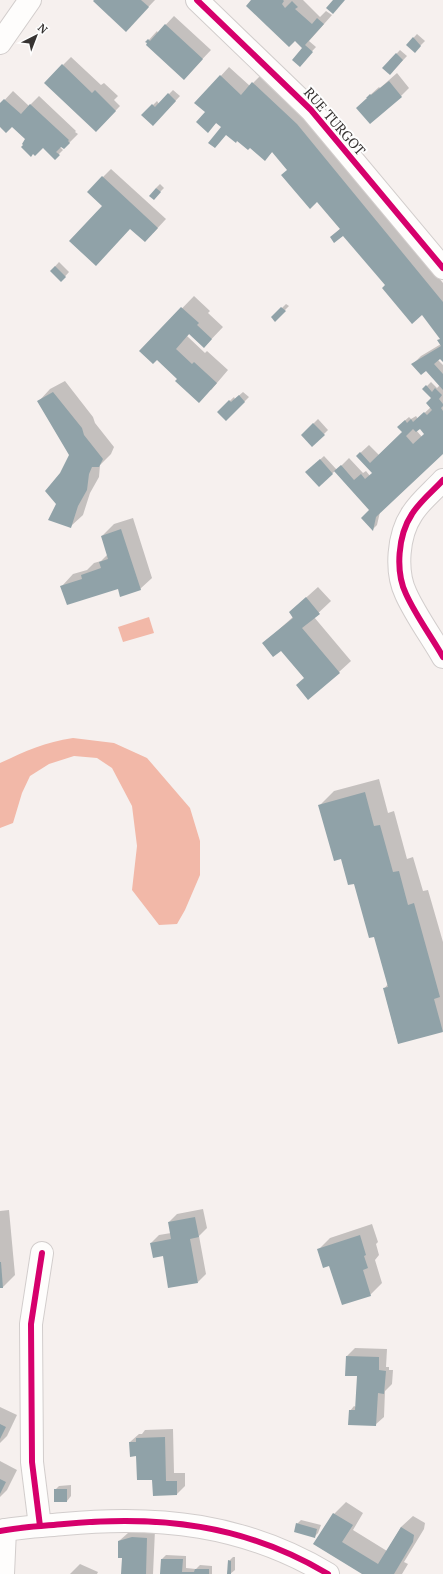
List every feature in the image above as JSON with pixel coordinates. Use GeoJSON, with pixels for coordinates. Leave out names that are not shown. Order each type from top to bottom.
{"type":"FeatureCollection","features":[{"type":"Feature","properties":{"kind":"street"},"geometry":{"type":"LineString","coordinates":[[0,43],[30,0]]}},
{"type":"Feature","properties":{"kind":"street","name":"RUE TURGOT"},"geometry":{"type":"LineString","coordinates":[[198,0],[307,105],[443,268]]}},
{"type":"Feature","properties":{"kind":"street"},"geometry":{"type":"LineString","coordinates":[[443,480],[412,514],[401,541],[400,560],[401,576],[405,593],[443,657]]}},
{"type":"Feature","properties":{"kind":"street"},"geometry":{"type":"LineString","coordinates":[[40,1526],[32,1462],[31,1331],[42,1253]]}},
{"type":"Feature","properties":{"kind":"street"},"geometry":{"type":"LineString","coordinates":[[3,1574],[2,1531],[96,1520],[129,1520],[194,1525],[261,1542],[290,1554],[328,1574]]}},
{"type":"Feature","properties":{"kind":"shaded area"},"geometry":{"type":"Polygon","coordinates":[[[149,617],[154,633],[123,642],[118,627],[149,617]]]}},
{"type":"Feature","properties":{"kind":"shaded area"},"geometry":{"type":"Polygon","coordinates":[[[73,738],[114,743],[147,758],[190,808],[200,841],[200,875],[185,910],[177,924],[159,925],[132,890],[137,846],[132,806],[112,768],[97,758],[74,756],[49,764],[30,776],[22,793],[13,823],[0,828],[0,763],[44,745],[73,738]]]}},
{"type":"Feature","properties":{"kind":"building"},"geometry":{"type":"Polygon","coordinates":[[[141,0],[149,7],[126,32],[93,1],[141,0]]]}},
{"type":"Feature","properties":{"kind":"building"},"geometry":{"type":"Polygon","coordinates":[[[251,0],[283,0],[284,1],[282,4],[285,8],[292,1],[298,7],[295,9],[312,24],[317,18],[324,24],[305,45],[313,52],[300,67],[292,60],[302,48],[295,41],[289,47],[246,6],[251,0]]]}},
{"type":"Feature","properties":{"kind":"building"},"geometry":{"type":"Polygon","coordinates":[[[333,0],[345,0],[333,14],[326,8],[333,0]]]}},
{"type":"Feature","properties":{"kind":"building"},"geometry":{"type":"Polygon","coordinates":[[[165,24],[203,59],[184,80],[146,45],[147,43],[145,42],[148,39],[150,41],[165,24]]]}},
{"type":"Feature","properties":{"kind":"building"},"geometry":{"type":"Polygon","coordinates":[[[413,37],[421,46],[415,53],[406,45],[413,37]]]}},
{"type":"Feature","properties":{"kind":"building"},"geometry":{"type":"Polygon","coordinates":[[[396,53],[403,60],[390,75],[382,68],[396,53]]]}},
{"type":"Feature","properties":{"kind":"building"},"geometry":{"type":"Polygon","coordinates":[[[62,64],[92,93],[95,90],[116,111],[96,132],[44,83],[62,64]]]}},
{"type":"Feature","properties":{"kind":"building"},"geometry":{"type":"Polygon","coordinates":[[[220,75],[241,95],[252,82],[297,124],[443,302],[443,362],[440,359],[434,364],[443,374],[443,390],[426,371],[421,375],[411,364],[441,346],[437,340],[440,339],[422,315],[412,324],[382,288],[385,285],[343,236],[334,243],[330,237],[340,229],[317,202],[310,209],[281,175],[287,170],[272,152],[265,161],[250,148],[248,150],[237,141],[236,143],[226,135],[215,148],[208,143],[221,127],[216,123],[208,133],[196,122],[205,112],[194,103],[220,75]]]}},
{"type":"Feature","properties":{"kind":"building"},"geometry":{"type":"Polygon","coordinates":[[[389,81],[402,97],[370,124],[356,108],[370,94],[371,95],[389,81]]]}},
{"type":"Feature","properties":{"kind":"building"},"geometry":{"type":"Polygon","coordinates":[[[168,93],[176,101],[153,126],[141,115],[152,104],[155,107],[168,93]]]}},
{"type":"Feature","properties":{"kind":"building"},"geometry":{"type":"Polygon","coordinates":[[[4,99],[21,114],[30,104],[69,140],[68,141],[70,143],[64,149],[61,147],[56,152],[60,155],[55,160],[43,148],[35,156],[33,154],[31,157],[21,147],[25,139],[12,127],[6,133],[0,127],[0,103],[4,99]]]}},
{"type":"Feature","properties":{"kind":"building"},"geometry":{"type":"Polygon","coordinates":[[[102,176],[158,228],[145,242],[130,229],[96,266],[69,241],[102,206],[87,192],[102,176]]]}},
{"type":"Feature","properties":{"kind":"building"},"geometry":{"type":"Polygon","coordinates":[[[156,188],[161,192],[154,200],[149,196],[156,188]]]}},
{"type":"Feature","properties":{"kind":"building"},"geometry":{"type":"Polygon","coordinates":[[[55,266],[66,277],[61,282],[50,271],[55,266]]]}},
{"type":"Feature","properties":{"kind":"building"},"geometry":{"type":"Polygon","coordinates":[[[181,307],[199,323],[197,325],[212,339],[204,348],[189,334],[176,349],[192,364],[194,362],[217,383],[199,403],[175,381],[177,379],[157,360],[153,364],[139,351],[181,307]]]}},
{"type":"Feature","properties":{"kind":"building"},"geometry":{"type":"Polygon","coordinates":[[[281,307],[286,311],[275,322],[271,317],[281,307]]]}},
{"type":"Feature","properties":{"kind":"building"},"geometry":{"type":"Polygon","coordinates":[[[426,385],[432,392],[435,388],[442,395],[439,399],[443,404],[441,408],[443,411],[443,454],[376,517],[373,531],[361,518],[369,510],[334,471],[341,465],[354,480],[361,474],[365,479],[372,473],[356,456],[360,452],[370,463],[402,432],[397,427],[405,420],[407,423],[411,419],[413,422],[424,412],[427,415],[432,410],[426,403],[431,398],[422,389],[426,385]],[[413,429],[406,436],[413,444],[424,434],[420,429],[416,432],[413,429]]]}},
{"type":"Feature","properties":{"kind":"building"},"geometry":{"type":"Polygon","coordinates":[[[53,392],[82,428],[84,435],[103,459],[99,467],[92,467],[89,474],[87,490],[78,506],[71,528],[48,520],[56,504],[45,491],[60,473],[69,455],[37,401],[53,392]]]}},
{"type":"Feature","properties":{"kind":"building"},"geometry":{"type":"Polygon","coordinates":[[[239,395],[245,402],[226,421],[217,412],[229,400],[231,402],[239,395]]]}},
{"type":"Feature","properties":{"kind":"building"},"geometry":{"type":"Polygon","coordinates":[[[313,423],[325,435],[312,447],[301,435],[313,423]]]}},
{"type":"Feature","properties":{"kind":"building"},"geometry":{"type":"Polygon","coordinates":[[[320,459],[333,474],[319,487],[305,472],[320,459]]]}},
{"type":"Feature","properties":{"kind":"building"},"geometry":{"type":"Polygon","coordinates":[[[121,529],[141,590],[120,597],[118,589],[67,605],[60,586],[82,579],[81,575],[101,568],[99,562],[108,559],[101,536],[121,529]]]}},
{"type":"Feature","properties":{"kind":"building"},"geometry":{"type":"Polygon","coordinates":[[[306,597],[320,614],[302,628],[340,673],[308,700],[296,685],[304,678],[281,651],[273,657],[262,643],[293,618],[289,612],[306,597]]]}},
{"type":"Feature","properties":{"kind":"building"},"geometry":{"type":"Polygon","coordinates":[[[365,792],[374,826],[380,825],[393,872],[399,871],[408,905],[414,903],[440,997],[434,999],[443,1032],[398,1044],[383,988],[388,987],[374,937],[369,938],[354,884],[348,885],[341,859],[334,861],[318,805],[365,792]]]}},
{"type":"Feature","properties":{"kind":"building"},"geometry":{"type":"Polygon","coordinates":[[[195,1217],[199,1237],[190,1239],[198,1283],[168,1288],[163,1256],[153,1258],[150,1243],[171,1239],[168,1222],[195,1217]]]}},
{"type":"Feature","properties":{"kind":"building"},"geometry":{"type":"Polygon","coordinates":[[[360,1235],[368,1268],[363,1270],[371,1296],[342,1305],[329,1266],[323,1268],[317,1249],[360,1235]]]}},
{"type":"Feature","properties":{"kind":"building"},"geometry":{"type":"Polygon","coordinates":[[[1,1262],[3,1288],[0,1288],[1,1262]]]}},
{"type":"Feature","properties":{"kind":"building"},"geometry":{"type":"Polygon","coordinates":[[[346,1356],[379,1357],[379,1370],[386,1371],[384,1394],[378,1393],[376,1426],[348,1425],[349,1410],[355,1410],[357,1376],[345,1376],[346,1356]]]}},
{"type":"Feature","properties":{"kind":"building"},"geometry":{"type":"Polygon","coordinates":[[[0,1424],[6,1427],[0,1439],[0,1424]]]}},
{"type":"Feature","properties":{"kind":"building"},"geometry":{"type":"Polygon","coordinates":[[[165,1437],[166,1481],[177,1481],[177,1495],[153,1496],[152,1480],[137,1480],[136,1456],[130,1457],[129,1442],[136,1442],[136,1438],[165,1437]]]}},
{"type":"Feature","properties":{"kind":"building"},"geometry":{"type":"Polygon","coordinates":[[[0,1479],[6,1482],[0,1494],[0,1479]]]}},
{"type":"Feature","properties":{"kind":"building"},"geometry":{"type":"Polygon","coordinates":[[[54,1489],[67,1489],[67,1502],[54,1502],[54,1489]]]}},
{"type":"Feature","properties":{"kind":"building"},"geometry":{"type":"Polygon","coordinates":[[[333,1513],[353,1525],[342,1542],[378,1564],[401,1527],[414,1535],[413,1542],[394,1574],[362,1574],[313,1544],[333,1513]]]}},
{"type":"Feature","properties":{"kind":"building"},"geometry":{"type":"Polygon","coordinates":[[[296,1523],[317,1529],[315,1538],[294,1532],[296,1523]]]}},
{"type":"Feature","properties":{"kind":"building"},"geometry":{"type":"Polygon","coordinates":[[[132,1537],[147,1538],[146,1574],[121,1574],[122,1558],[118,1558],[118,1541],[132,1537]]]}},
{"type":"Feature","properties":{"kind":"building"},"geometry":{"type":"Polygon","coordinates":[[[161,1559],[183,1559],[182,1572],[194,1572],[195,1569],[209,1569],[209,1574],[160,1574],[161,1559]]]}},
{"type":"Feature","properties":{"kind":"building"},"geometry":{"type":"Polygon","coordinates":[[[228,1560],[231,1561],[231,1574],[227,1574],[228,1560]]]}},
{"type":"Feature","properties":{"kind":"cycle path"},"geometry":{"type":"LineString","coordinates":[[197,0],[311,110],[443,268]]}},
{"type":"Feature","properties":{"kind":"cycle path"},"geometry":{"type":"LineString","coordinates":[[443,480],[419,505],[407,523],[401,542],[399,564],[400,575],[406,594],[443,657]]}},
{"type":"Feature","properties":{"kind":"cycle path"},"geometry":{"type":"LineString","coordinates":[[40,1526],[32,1462],[31,1324],[42,1253]]}},
{"type":"Feature","properties":{"kind":"cycle path"},"geometry":{"type":"LineString","coordinates":[[0,1531],[16,1528],[134,1521],[200,1527],[233,1534],[265,1544],[296,1557],[328,1574]]}}]}
